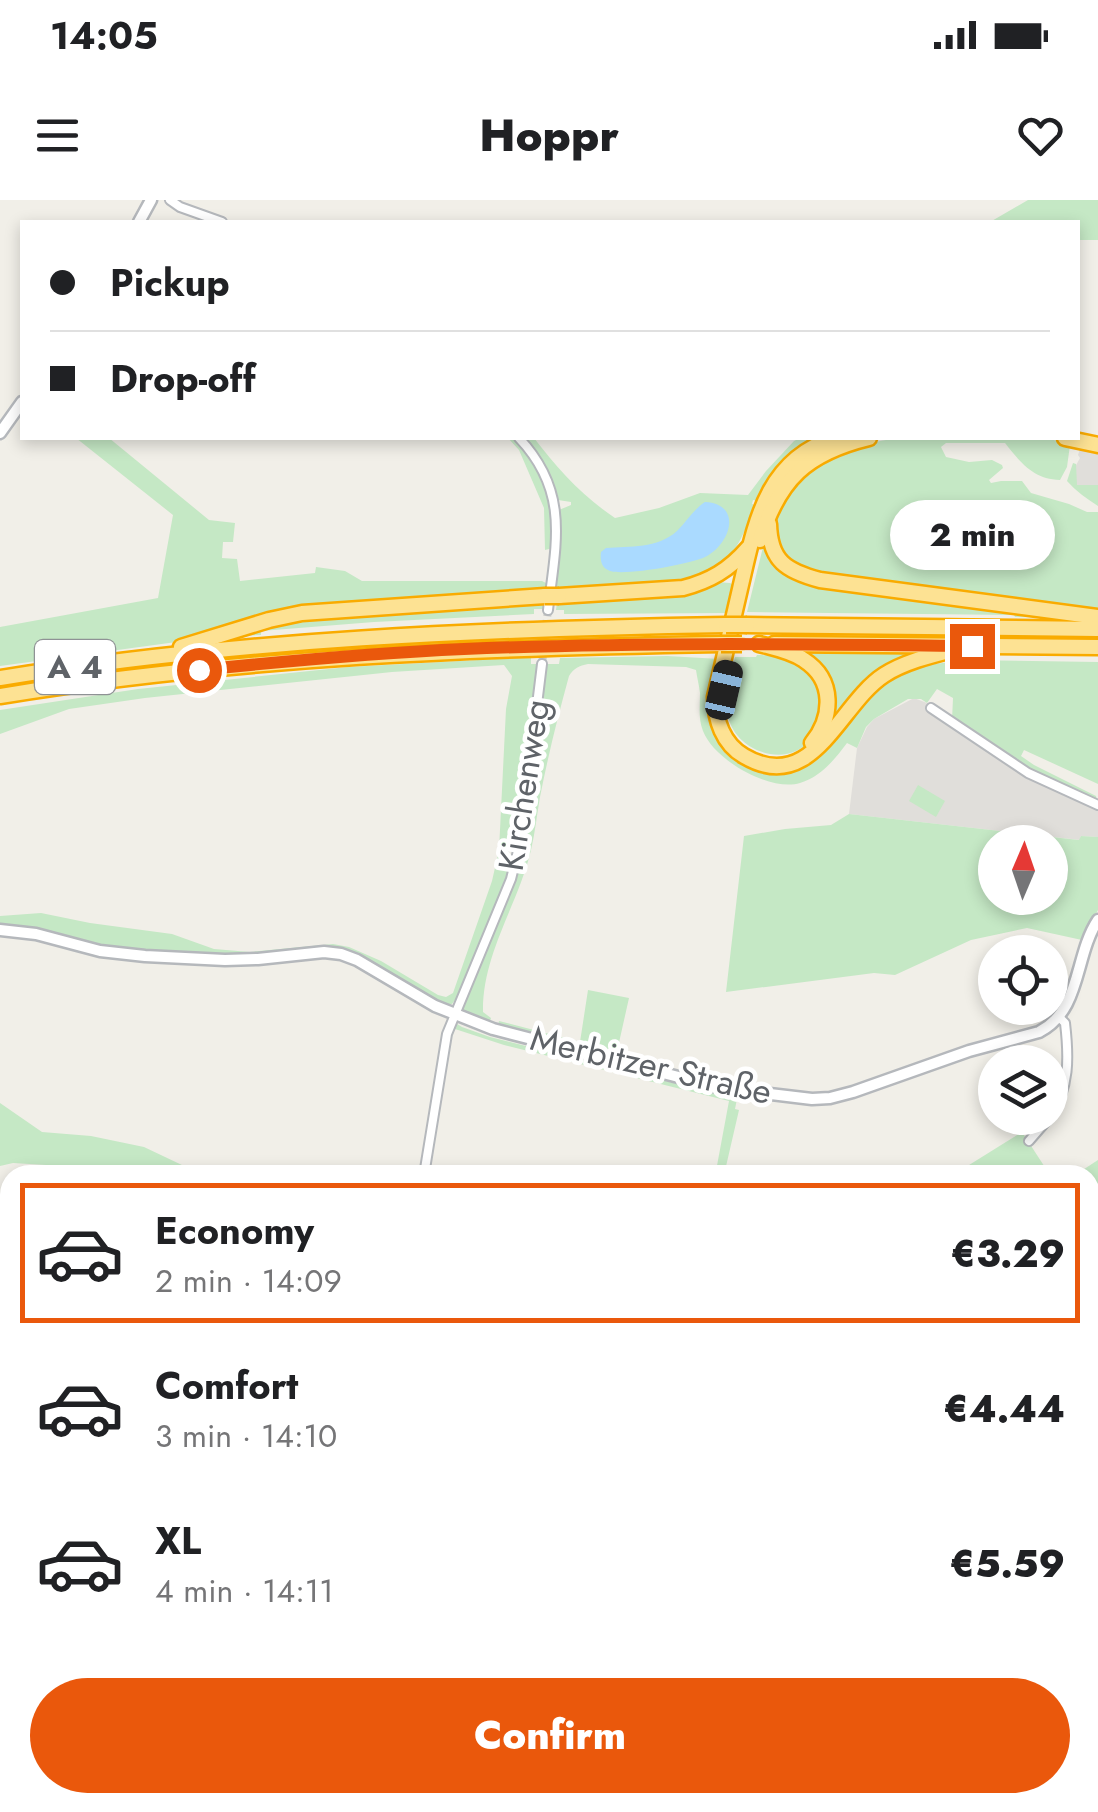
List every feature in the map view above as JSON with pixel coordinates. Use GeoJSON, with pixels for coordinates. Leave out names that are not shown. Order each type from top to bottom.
{"type":"FeatureCollection","features":[{"type":"Feature","properties":{"kind":"highway"},"geometry":{"type":"LineString","coordinates":[[150,657],[302,613],[550,601],[702,584],[732,566],[751,544],[763,504],[787,467],[828,440]]}},
{"type":"Feature","properties":{"kind":"highway"},"geometry":{"type":"LineString","coordinates":[[759,644],[802,658],[825,684],[828,708],[822,731],[812,744],[793,754],[768,757],[749,750],[730,732],[724,690],[762,536],[780,492],[801,468],[836,448],[862,440]]}},
{"type":"Feature","properties":{"kind":"highway"},"geometry":{"type":"LineString","coordinates":[[768,518],[772,548],[778,560],[799,574],[1098,617]]}},
{"type":"Feature","properties":{"kind":"highway","name":"A 4"},"geometry":{"type":"LineString","coordinates":[[751,544],[715,696],[723,734],[743,756],[762,764],[782,765],[801,760],[814,752],[866,690],[884,675],[924,658],[972,646]]}},
{"type":"Feature","properties":{"kind":"highway","name":"A 4"},"geometry":{"type":"LineString","coordinates":[[0,678],[150,657],[410,634],[747,625],[1098,629]]}},
{"type":"Feature","properties":{"kind":"highway","name":"A 4"},"geometry":{"type":"LineString","coordinates":[[0,696],[328,657],[497,648],[721,644],[1098,647]]}},
{"type":"Feature","properties":{"kind":"street"},"geometry":{"type":"LineString","coordinates":[[151,200],[170,200],[217,220]]}},
{"type":"Feature","properties":{"kind":"street"},"geometry":{"type":"LineString","coordinates":[[0,433],[20,405]]}},
{"type":"Feature","properties":{"kind":"street"},"geometry":{"type":"LineString","coordinates":[[521,440],[541,466],[556,506],[550,601]]}},
{"type":"Feature","properties":{"kind":"street","name":"Kirchenweg"},"geometry":{"type":"LineString","coordinates":[[454,1014],[511,879],[520,843],[542,664]]}},
{"type":"Feature","properties":{"kind":"street"},"geometry":{"type":"LineString","coordinates":[[930,708],[1028,773],[1098,805]]}},
{"type":"Feature","properties":{"kind":"street"},"geometry":{"type":"LineString","coordinates":[[1068,1004],[1088,939],[1098,920]]}},
{"type":"Feature","properties":{"kind":"street","name":"Merbitzer Straße"},"geometry":{"type":"LineString","coordinates":[[0,930],[145,956],[242,960],[324,952],[341,954],[435,1006],[492,1029],[721,1088],[812,1099],[852,1092],[1052,1025]]}},
{"type":"Feature","properties":{"kind":"street"},"geometry":{"type":"LineString","coordinates":[[426,1165],[447,1034],[454,1014]]}},
{"type":"Feature","properties":{"kind":"street"},"geometry":{"type":"LineString","coordinates":[[1029,1141],[1034,1135]]}},
{"type":"Feature","properties":{"kind":"shaded area"},"geometry":{"type":"Polygon","coordinates":[[[1080,449],[1098,454],[1098,485],[1076,485],[1080,449]]]}},
{"type":"Feature","properties":{"kind":"shaded area"},"geometry":{"type":"Polygon","coordinates":[[[914,698],[927,703],[925,709],[1026,778],[1098,809],[1098,837],[1068,839],[1068,825],[978,825],[978,829],[849,814],[857,748],[874,719],[914,698]]]}},
{"type":"Feature","properties":{"kind":"green space"},"geometry":{"type":"Polygon","coordinates":[[[1028,200],[1098,200],[1098,240],[1080,240],[1080,220],[993,220],[1028,200]]]}},
{"type":"Feature","properties":{"kind":"green space"},"geometry":{"type":"Polygon","coordinates":[[[79,440],[111,440],[209,520],[235,523],[233,542],[223,542],[222,558],[237,559],[240,581],[315,573],[316,567],[345,571],[362,581],[542,581],[548,584],[547,590],[341,604],[191,640],[0,666],[0,627],[158,598],[173,515],[79,440]]]}},
{"type":"Feature","properties":{"kind":"green space"},"geometry":{"type":"Polygon","coordinates":[[[510,440],[516,440],[525,451],[546,488],[553,548],[545,550],[544,508],[519,450],[510,440]]]}},
{"type":"Feature","properties":{"kind":"green space"},"geometry":{"type":"Polygon","coordinates":[[[525,440],[536,440],[571,481],[615,518],[700,493],[748,495],[794,441],[816,440],[791,455],[768,481],[757,501],[753,500],[755,505],[737,546],[719,566],[687,579],[617,587],[556,589],[559,510],[571,502],[558,500],[545,466],[525,440]]]}},
{"type":"Feature","properties":{"kind":"green space"},"geometry":{"type":"Polygon","coordinates":[[[889,440],[1051,440],[1070,445],[1067,467],[1060,480],[1035,473],[1005,443],[946,443],[941,447],[946,457],[969,462],[992,460],[1002,465],[989,480],[991,483],[1022,481],[1031,493],[1087,512],[1098,512],[1098,612],[801,573],[782,557],[774,542],[774,521],[784,495],[810,468],[863,445],[889,440]]]}},
{"type":"Feature","properties":{"kind":"green space"},"geometry":{"type":"Polygon","coordinates":[[[1073,463],[1077,485],[1098,485],[1098,506],[1067,481],[1073,463]]]}},
{"type":"Feature","properties":{"kind":"green space"},"geometry":{"type":"Polygon","coordinates":[[[765,539],[781,567],[1071,618],[747,612],[765,539]]]}},
{"type":"Feature","properties":{"kind":"green space"},"geometry":{"type":"Polygon","coordinates":[[[717,582],[735,586],[731,613],[564,614],[564,610],[556,610],[557,602],[717,582]]]}},
{"type":"Feature","properties":{"kind":"green space"},"geometry":{"type":"Polygon","coordinates":[[[544,602],[543,609],[534,609],[534,614],[374,622],[238,636],[275,626],[351,614],[544,602]]]}},
{"type":"Feature","properties":{"kind":"green space"},"geometry":{"type":"Polygon","coordinates":[[[799,653],[922,654],[905,661],[825,734],[831,709],[799,653]]]}},
{"type":"Feature","properties":{"kind":"green space"},"geometry":{"type":"Polygon","coordinates":[[[757,655],[797,662],[824,692],[815,733],[791,753],[778,755],[754,748],[734,732],[729,720],[727,696],[735,657],[757,655]]]}},
{"type":"Feature","properties":{"kind":"green space"},"geometry":{"type":"Polygon","coordinates":[[[531,657],[531,664],[538,664],[515,847],[507,838],[506,849],[512,857],[498,903],[452,1004],[442,1005],[361,958],[297,949],[289,953],[242,955],[147,952],[75,943],[0,927],[0,916],[41,913],[172,934],[214,949],[250,952],[333,944],[381,961],[446,997],[453,993],[499,850],[506,709],[512,676],[504,665],[392,672],[145,698],[69,709],[0,734],[0,710],[138,689],[348,667],[531,657]]]}},
{"type":"Feature","properties":{"kind":"green space"},"geometry":{"type":"Polygon","coordinates":[[[560,658],[720,659],[723,741],[791,771],[825,751],[876,690],[921,666],[964,660],[1098,662],[1098,784],[1024,750],[1021,756],[1096,796],[1097,802],[1032,773],[952,720],[953,698],[937,689],[927,703],[908,699],[874,719],[857,748],[847,743],[815,776],[788,785],[744,771],[709,742],[700,721],[696,670],[582,666],[569,676],[546,766],[531,850],[488,970],[483,1012],[491,1018],[489,1024],[464,1014],[464,997],[503,910],[519,862],[546,664],[559,664],[560,658]]]}},
{"type":"Feature","properties":{"kind":"green space"},"geometry":{"type":"Polygon","coordinates":[[[918,785],[945,801],[936,817],[909,801],[918,785]]]}},
{"type":"Feature","properties":{"kind":"green space"},"geometry":{"type":"Polygon","coordinates":[[[849,814],[978,829],[978,915],[1068,915],[1068,839],[1098,837],[1098,910],[1082,940],[1027,928],[978,935],[978,938],[895,975],[874,973],[726,992],[744,836],[831,825],[849,814]]]}},
{"type":"Feature","properties":{"kind":"green space"},"geometry":{"type":"Polygon","coordinates":[[[588,990],[629,998],[616,1056],[498,1026],[499,1021],[580,1042],[588,990]]]}},
{"type":"Feature","properties":{"kind":"green space"},"geometry":{"type":"Polygon","coordinates":[[[454,1022],[490,1037],[737,1099],[735,1109],[739,1110],[726,1165],[717,1165],[729,1101],[504,1045],[455,1029],[446,1062],[448,1035],[454,1022]]]}},
{"type":"Feature","properties":{"kind":"green space"},"geometry":{"type":"Polygon","coordinates":[[[0,1103],[42,1132],[91,1136],[144,1147],[182,1165],[13,1163],[0,1165],[0,1103]]]}},
{"type":"Feature","properties":{"kind":"green space"},"geometry":{"type":"Polygon","coordinates":[[[1017,1135],[1024,1135],[1043,1165],[969,1165],[1017,1135]]]}},
{"type":"Feature","properties":{"kind":"water"},"geometry":{"type":"Polygon","coordinates":[[[705,502],[725,510],[729,525],[721,543],[705,557],[629,572],[610,571],[603,566],[601,552],[606,548],[661,541],[677,531],[705,502]]]}},
{"type":"Feature","properties":{"kind":"tunnel"},"geometry":{"type":"LineString","coordinates":[[542,664],[548,610]]}},
{"type":"Feature","properties":{"kind":"route"},"geometry":{"type":"LineString","coordinates":[[199,670],[328,657],[497,648],[721,644],[972,646]]}}]}
